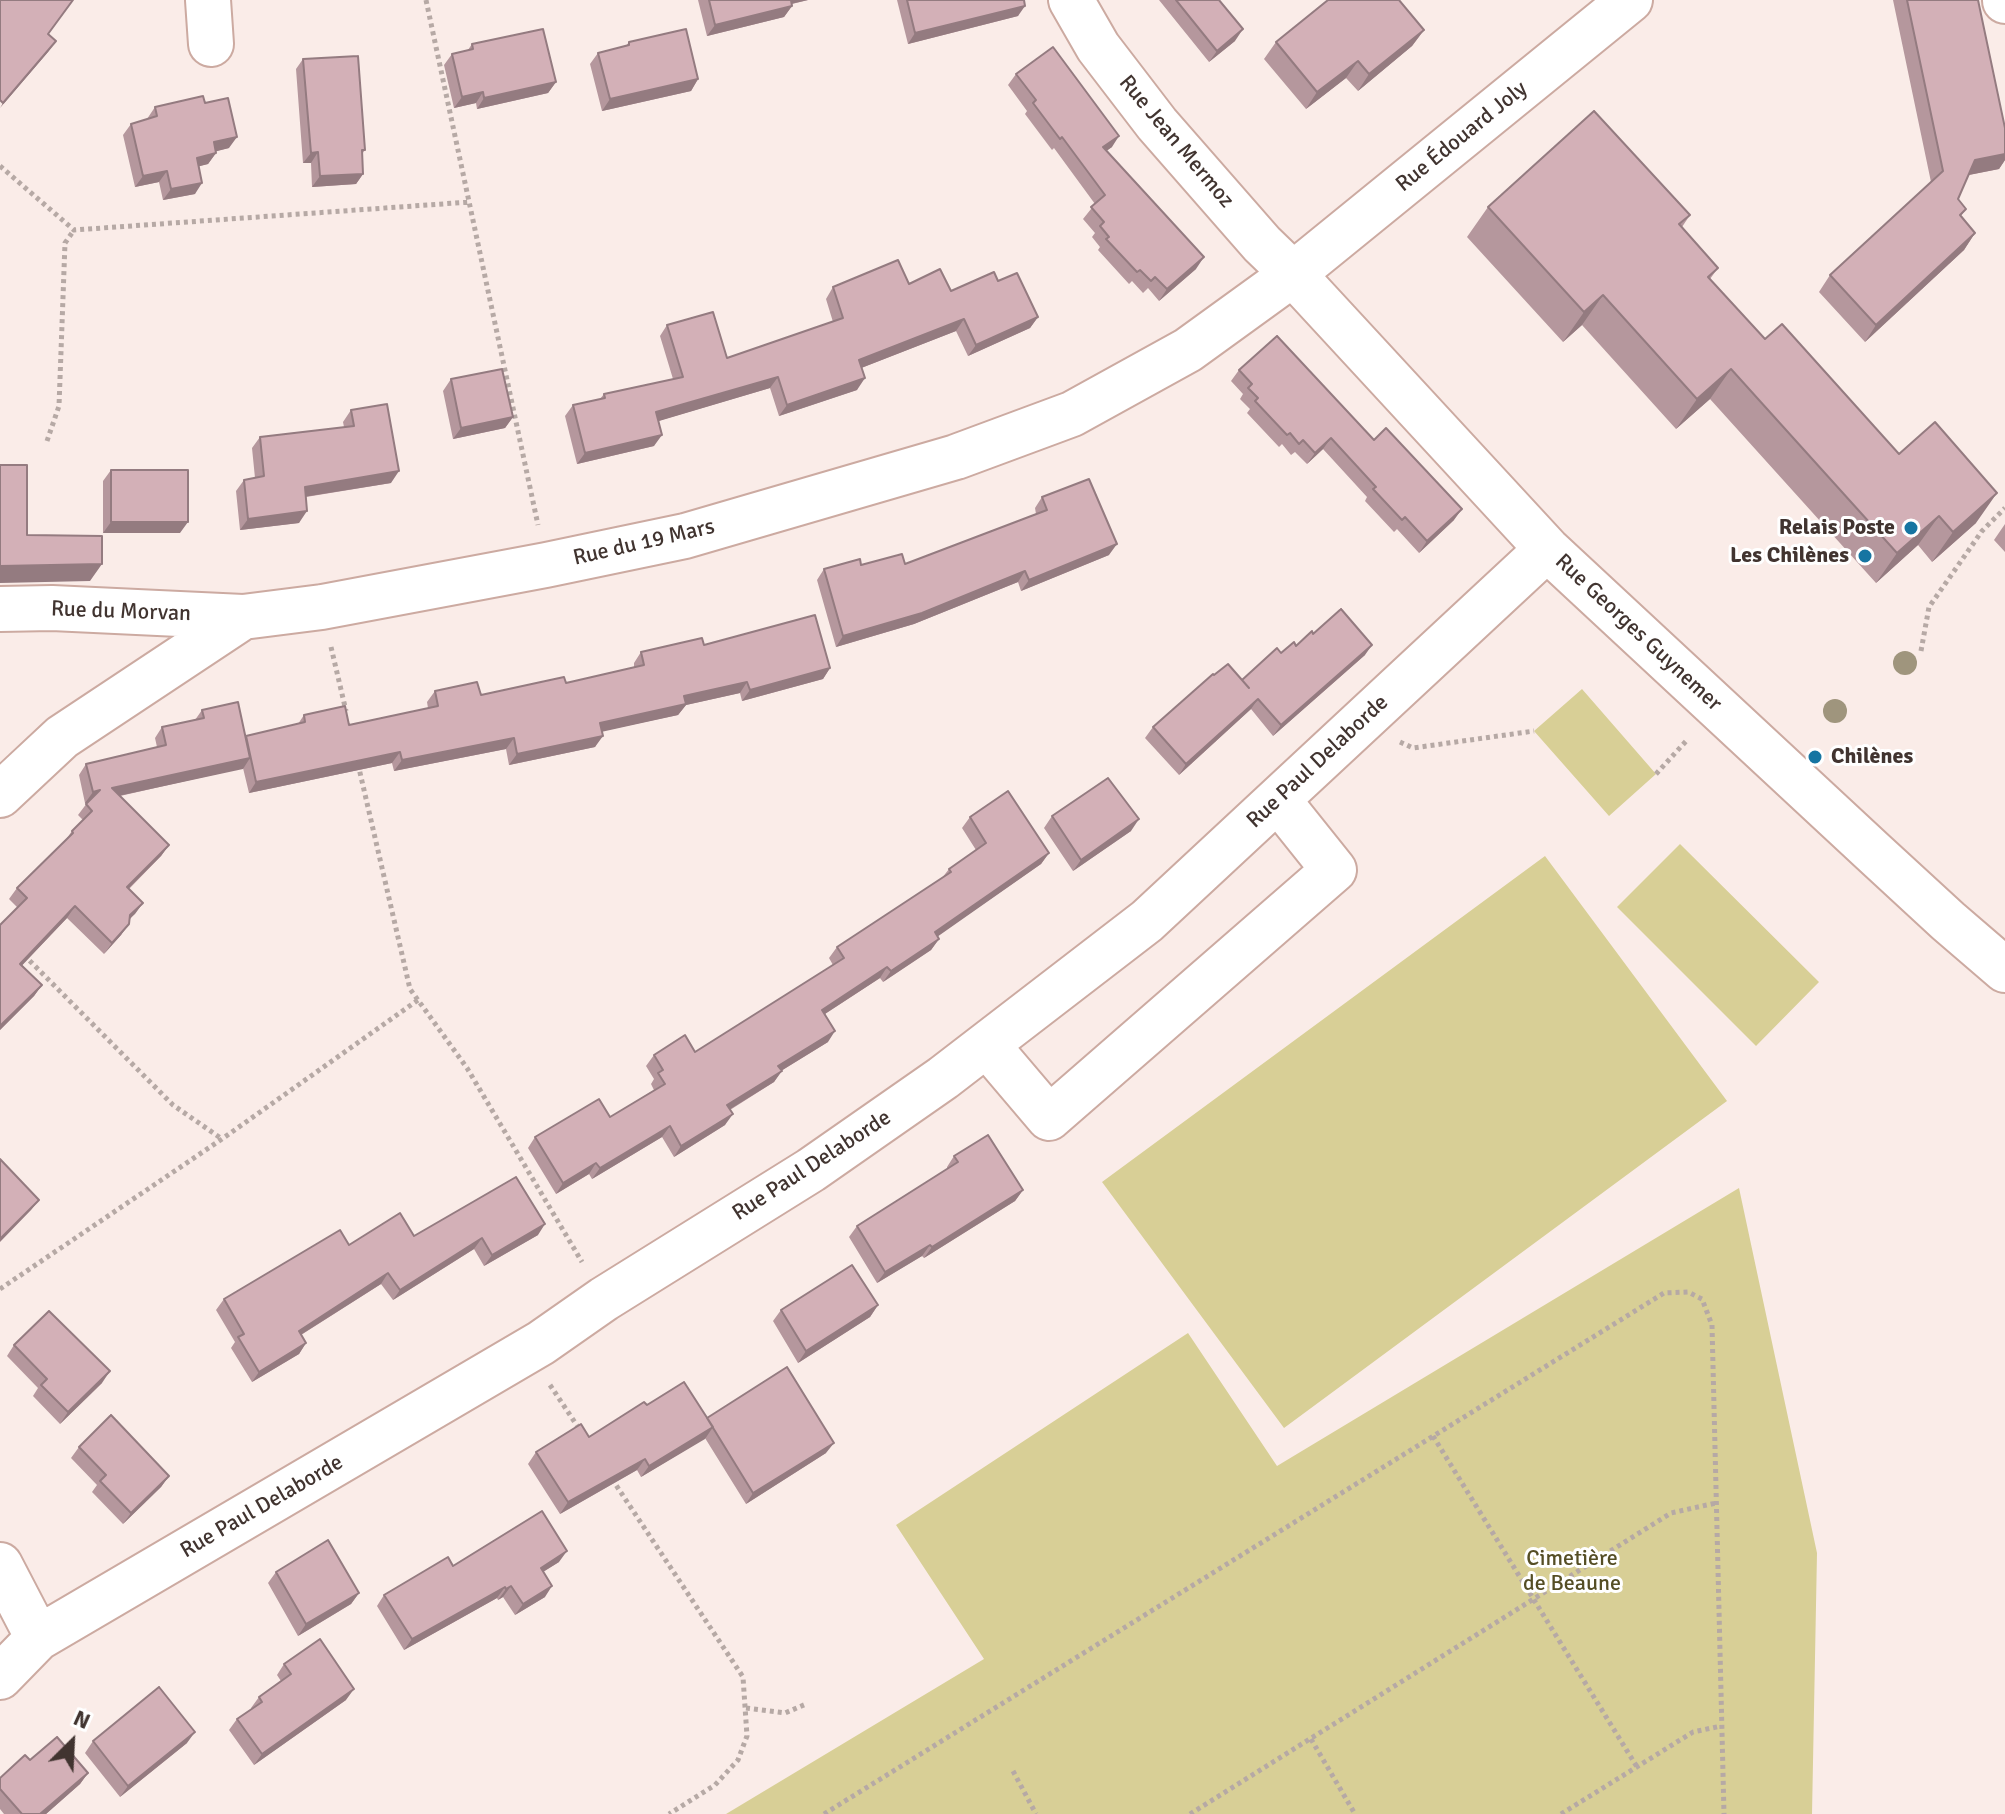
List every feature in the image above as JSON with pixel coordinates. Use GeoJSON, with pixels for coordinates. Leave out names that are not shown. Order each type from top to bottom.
{"type":"FeatureCollection","features":[{"type":"Feature","properties":{"kind":"street"},"geometry":{"type":"LineString","coordinates":[[208,0],[211,44]]}},
{"type":"Feature","properties":{"kind":"street","name":"Rue Jean Mermoz"},"geometry":{"type":"LineString","coordinates":[[1071,0],[1098,47],[1157,124],[1262,244],[1293,274]]}},
{"type":"Feature","properties":{"kind":"street","name":"Rue Édouard Joly"},"geometry":{"type":"LineString","coordinates":[[1293,274],[1630,0]]}},
{"type":"Feature","properties":{"kind":"street","name":"Rue Georges Guynemer"},"geometry":{"type":"LineString","coordinates":[[1293,274],[1547,549],[1882,861],[2005,970]]}},
{"type":"Feature","properties":{"kind":"street","name":"Rue du 19 Mars"},"geometry":{"type":"LineString","coordinates":[[0,795],[62,737],[243,617],[322,607],[685,536],[956,457],[1072,414],[1188,350],[1293,274]]}},
{"type":"Feature","properties":{"kind":"street","name":"Rue Paul Delaborde"},"geometry":{"type":"LineString","coordinates":[[0,1677],[38,1638],[527,1351],[604,1299],[811,1170],[943,1078],[1147,921],[1547,549]]}},
{"type":"Feature","properties":{"kind":"street","name":"Rue du Morvan"},"geometry":{"type":"LineString","coordinates":[[0,609],[52,608],[243,617]]}},
{"type":"Feature","properties":{"kind":"street"},"geometry":{"type":"LineString","coordinates":[[987,1045],[1049,1118],[1334,870],[1278,800]]}},
{"type":"Feature","properties":{"kind":"street"},"geometry":{"type":"LineString","coordinates":[[0,1565],[38,1638]]}},
{"type":"Feature","properties":{"kind":"path"},"geometry":{"type":"LineString","coordinates":[[426,0],[546,565]]}},
{"type":"Feature","properties":{"kind":"path"},"geometry":{"type":"LineString","coordinates":[[0,166],[74,230],[470,202]]}},
{"type":"Feature","properties":{"kind":"path"},"geometry":{"type":"LineString","coordinates":[[47,441],[59,406],[65,243],[74,230]]}},
{"type":"Feature","properties":{"kind":"path"},"geometry":{"type":"LineString","coordinates":[[1921,651],[1929,607],[1982,531],[2005,508]]}},
{"type":"Feature","properties":{"kind":"path"},"geometry":{"type":"LineString","coordinates":[[322,607],[347,714]]}},
{"type":"Feature","properties":{"kind":"path"},"geometry":{"type":"LineString","coordinates":[[1358,724],[1413,748],[1534,731]]}},
{"type":"Feature","properties":{"kind":"path"},"geometry":{"type":"LineString","coordinates":[[357,760],[410,989],[467,1068],[604,1299]]}},
{"type":"Feature","properties":{"kind":"path"},"geometry":{"type":"LineString","coordinates":[[22,953],[173,1105],[222,1139]]}},
{"type":"Feature","properties":{"kind":"path"},"geometry":{"type":"LineString","coordinates":[[0,1289],[222,1139],[418,1000]]}},
{"type":"Feature","properties":{"kind":"path"},"geometry":{"type":"LineString","coordinates":[[824,1814],[1664,1293],[1688,1292],[1702,1299],[1712,1325],[1724,1814]]}},
{"type":"Feature","properties":{"kind":"path"},"geometry":{"type":"LineString","coordinates":[[527,1351],[588,1442]]}},
{"type":"Feature","properties":{"kind":"path"},"geometry":{"type":"LineString","coordinates":[[1433,1436],[1637,1767]]}},
{"type":"Feature","properties":{"kind":"path"},"geometry":{"type":"LineString","coordinates":[[605,1468],[743,1677],[747,1736],[738,1760],[715,1785],[669,1814]]}},
{"type":"Feature","properties":{"kind":"path"},"geometry":{"type":"LineString","coordinates":[[1190,1814],[1671,1513],[1716,1503]]}},
{"type":"Feature","properties":{"kind":"path"},"geometry":{"type":"LineString","coordinates":[[746,1708],[785,1713],[806,1704]]}},
{"type":"Feature","properties":{"kind":"path"},"geometry":{"type":"LineString","coordinates":[[1561,1814],[1693,1732],[1721,1726]]}},
{"type":"Feature","properties":{"kind":"path"},"geometry":{"type":"LineString","coordinates":[[1311,1739],[1355,1814]]}},
{"type":"Feature","properties":{"kind":"path"},"geometry":{"type":"LineString","coordinates":[[1013,1771],[1036,1814]]}},
{"type":"Feature","properties":{"kind":"green space"},"geometry":{"type":"Polygon","coordinates":[[[1582,689],[1656,774],[1609,816],[1534,731],[1582,689]]]}},
{"type":"Feature","properties":{"kind":"green space"},"geometry":{"type":"Polygon","coordinates":[[[1680,844],[1819,982],[1756,1046],[1617,907],[1680,844]]]}},
{"type":"Feature","properties":{"kind":"green space"},"geometry":{"type":"Polygon","coordinates":[[[1545,856],[1727,1101],[1284,1428],[1102,1182],[1545,856]]]}},
{"type":"Feature","properties":{"kind":"green space","name":"Cimetière de Beaune"},"geometry":{"type":"Polygon","coordinates":[[[1739,1188],[1817,1553],[1812,1814],[726,1814],[984,1659],[896,1525],[1188,1333],[1277,1466],[1739,1188]]]}},
{"type":"Feature","properties":{"kind":"building"},"geometry":{"type":"Polygon","coordinates":[[[0,0],[73,0],[48,34],[56,41],[3,103],[0,100],[0,0]]]}},
{"type":"Feature","properties":{"kind":"building"},"geometry":{"type":"Polygon","coordinates":[[[709,0],[791,0],[792,6],[715,25],[709,0]]]}},
{"type":"Feature","properties":{"kind":"building"},"geometry":{"type":"Polygon","coordinates":[[[907,0],[1024,0],[1025,6],[915,33],[907,0]]]}},
{"type":"Feature","properties":{"kind":"building"},"geometry":{"type":"Polygon","coordinates":[[[1176,0],[1219,0],[1243,29],[1217,51],[1176,0]]]}},
{"type":"Feature","properties":{"kind":"building"},"geometry":{"type":"Polygon","coordinates":[[[1328,0],[1399,0],[1424,30],[1369,74],[1358,61],[1317,92],[1276,42],[1328,0]]]}},
{"type":"Feature","properties":{"kind":"building"},"geometry":{"type":"Polygon","coordinates":[[[1907,0],[1978,0],[2005,128],[2005,154],[1975,160],[1958,199],[1966,209],[1960,215],[1975,233],[1876,325],[1830,275],[1943,171],[1907,0]]]}},
{"type":"Feature","properties":{"kind":"building"},"geometry":{"type":"Polygon","coordinates":[[[543,29],[556,82],[484,98],[483,92],[462,97],[452,54],[473,49],[472,44],[543,29]]]}},
{"type":"Feature","properties":{"kind":"building"},"geometry":{"type":"Polygon","coordinates":[[[686,29],[698,79],[610,99],[598,53],[629,45],[629,42],[686,29]]]}},
{"type":"Feature","properties":{"kind":"building"},"geometry":{"type":"Polygon","coordinates":[[[1053,47],[1119,136],[1103,147],[1204,257],[1167,289],[1155,277],[1151,281],[1140,270],[1137,272],[1106,239],[1109,237],[1100,226],[1104,222],[1091,207],[1105,195],[1033,103],[1036,100],[1016,74],[1053,47]]]}},
{"type":"Feature","properties":{"kind":"building"},"geometry":{"type":"Polygon","coordinates":[[[358,56],[365,150],[362,150],[363,174],[320,176],[318,152],[311,153],[303,59],[358,56]]]}},
{"type":"Feature","properties":{"kind":"building"},"geometry":{"type":"Polygon","coordinates":[[[203,96],[205,103],[228,98],[237,137],[214,142],[216,153],[197,158],[202,183],[171,189],[167,171],[143,176],[131,124],[157,116],[155,107],[203,96]]]}},
{"type":"Feature","properties":{"kind":"building"},"geometry":{"type":"Polygon","coordinates":[[[1594,111],[1690,215],[1679,224],[1718,268],[1708,277],[1765,339],[1782,324],[1899,454],[1935,422],[1997,493],[1953,532],[1939,516],[1897,553],[1731,369],[1697,399],[1603,295],[1584,312],[1488,207],[1594,111]]]}},
{"type":"Feature","properties":{"kind":"building"},"geometry":{"type":"Polygon","coordinates":[[[898,260],[909,284],[940,269],[951,291],[994,272],[998,281],[1017,273],[1038,317],[976,345],[964,319],[859,360],[865,378],[787,405],[778,377],[656,412],[662,435],[585,453],[573,405],[605,398],[604,394],[683,377],[667,325],[713,312],[727,358],[843,318],[833,287],[898,260]]]}},
{"type":"Feature","properties":{"kind":"building"},"geometry":{"type":"Polygon","coordinates":[[[1277,336],[1374,440],[1386,428],[1462,509],[1427,541],[1373,489],[1376,487],[1331,438],[1315,453],[1303,440],[1299,444],[1290,433],[1287,435],[1255,401],[1258,398],[1248,388],[1252,384],[1239,370],[1277,336]]]}},
{"type":"Feature","properties":{"kind":"building"},"geometry":{"type":"Polygon","coordinates":[[[502,369],[513,417],[461,428],[451,379],[502,369]]]}},
{"type":"Feature","properties":{"kind":"building"},"geometry":{"type":"Polygon","coordinates":[[[387,404],[399,471],[305,487],[307,511],[248,519],[244,480],[264,476],[260,437],[354,426],[351,410],[387,404]]]}},
{"type":"Feature","properties":{"kind":"building"},"geometry":{"type":"Polygon","coordinates":[[[0,465],[27,465],[27,535],[102,536],[102,564],[0,566],[0,465]]]}},
{"type":"Feature","properties":{"kind":"building"},"geometry":{"type":"Polygon","coordinates":[[[111,470],[188,470],[188,522],[111,522],[111,470]]]}},
{"type":"Feature","properties":{"kind":"building"},"geometry":{"type":"Polygon","coordinates":[[[1089,479],[1117,544],[1029,580],[1025,571],[922,613],[843,636],[824,569],[860,559],[861,565],[902,554],[905,564],[1047,510],[1042,497],[1089,479]]]}},
{"type":"Feature","properties":{"kind":"building"},"geometry":{"type":"Polygon","coordinates":[[[1341,609],[1372,645],[1281,725],[1258,699],[1186,764],[1153,727],[1228,664],[1242,680],[1277,648],[1281,653],[1294,642],[1296,646],[1341,609]]]}},
{"type":"Feature","properties":{"kind":"building"},"geometry":{"type":"Polygon","coordinates":[[[815,615],[830,668],[750,690],[747,682],[684,696],[686,704],[600,723],[603,736],[517,754],[514,738],[402,760],[400,752],[256,782],[246,736],[305,722],[304,715],[345,706],[349,725],[438,706],[435,691],[477,682],[481,695],[564,677],[566,683],[644,665],[641,652],[702,638],[704,645],[815,615]]]}},
{"type":"Feature","properties":{"kind":"building"},"geometry":{"type":"Polygon","coordinates":[[[238,702],[250,758],[112,788],[169,845],[127,887],[143,903],[130,915],[129,924],[112,943],[75,906],[20,964],[42,985],[0,1026],[0,925],[27,898],[17,888],[92,811],[86,804],[100,790],[93,792],[86,764],[166,745],[162,727],[204,718],[202,710],[238,702]]]}},
{"type":"Feature","properties":{"kind":"building"},"geometry":{"type":"Polygon","coordinates":[[[1108,778],[1139,819],[1081,860],[1052,816],[1108,778]]]}},
{"type":"Feature","properties":{"kind":"building"},"geometry":{"type":"Polygon","coordinates":[[[1008,791],[1049,853],[935,932],[939,939],[891,971],[887,967],[822,1010],[835,1031],[778,1066],[782,1071],[727,1105],[733,1114],[681,1146],[670,1126],[600,1168],[596,1163],[563,1183],[535,1137],[599,1099],[610,1117],[665,1084],[658,1073],[663,1070],[654,1055],[685,1035],[695,1052],[844,958],[837,947],[951,872],[949,869],[986,843],[970,817],[1008,791]]]}},
{"type":"Feature","properties":{"kind":"building"},"geometry":{"type":"Polygon","coordinates":[[[988,1135],[1023,1190],[932,1247],[930,1245],[885,1272],[857,1226],[958,1162],[954,1156],[988,1135]]]}},
{"type":"Feature","properties":{"kind":"building"},"geometry":{"type":"Polygon","coordinates":[[[0,1159],[39,1200],[0,1239],[0,1159]]]}},
{"type":"Feature","properties":{"kind":"building"},"geometry":{"type":"Polygon","coordinates":[[[516,1177],[545,1224],[492,1255],[482,1238],[400,1290],[388,1273],[299,1331],[306,1343],[259,1372],[238,1337],[244,1334],[224,1299],[340,1230],[349,1245],[400,1213],[414,1236],[516,1177]]]}},
{"type":"Feature","properties":{"kind":"building"},"geometry":{"type":"Polygon","coordinates":[[[852,1265],[878,1305],[806,1351],[781,1310],[852,1265]]]}},
{"type":"Feature","properties":{"kind":"building"},"geometry":{"type":"Polygon","coordinates":[[[49,1311],[110,1371],[68,1412],[41,1385],[47,1379],[14,1345],[49,1311]]]}},
{"type":"Feature","properties":{"kind":"building"},"geometry":{"type":"Polygon","coordinates":[[[787,1367],[834,1443],[753,1493],[707,1418],[787,1367]]]}},
{"type":"Feature","properties":{"kind":"building"},"geometry":{"type":"Polygon","coordinates":[[[684,1382],[713,1427],[649,1466],[645,1459],[568,1502],[536,1452],[581,1424],[589,1437],[644,1402],[647,1405],[684,1382]]]}},
{"type":"Feature","properties":{"kind":"building"},"geometry":{"type":"Polygon","coordinates":[[[111,1415],[169,1476],[131,1513],[100,1481],[106,1475],[79,1447],[111,1415]]]}},
{"type":"Feature","properties":{"kind":"building"},"geometry":{"type":"Polygon","coordinates":[[[542,1511],[567,1551],[541,1568],[552,1586],[523,1604],[511,1586],[505,1587],[412,1639],[384,1595],[448,1557],[453,1566],[542,1511]]]}},
{"type":"Feature","properties":{"kind":"building"},"geometry":{"type":"Polygon","coordinates":[[[328,1540],[359,1593],[306,1624],[276,1572],[328,1540]]]}},
{"type":"Feature","properties":{"kind":"building"},"geometry":{"type":"Polygon","coordinates":[[[320,1639],[354,1689],[262,1754],[237,1719],[262,1702],[259,1697],[291,1674],[284,1664],[320,1639]]]}},
{"type":"Feature","properties":{"kind":"building"},"geometry":{"type":"Polygon","coordinates":[[[159,1687],[195,1732],[128,1786],[93,1741],[159,1687]]]}},
{"type":"Feature","properties":{"kind":"building"},"geometry":{"type":"Polygon","coordinates":[[[57,1737],[88,1773],[40,1814],[22,1814],[0,1789],[0,1778],[25,1755],[30,1760],[57,1737]]]}},
{"type":"Feature","properties":{"kind":"place","name":"Relais Poste"},"geometry":{"type":"Point","coordinates":[1911,528]}},
{"type":"Feature","properties":{"kind":"place","name":"Les Chilènes"},"geometry":{"type":"Point","coordinates":[1865,556]}},
{"type":"Feature","properties":{"kind":"place","name":"Chilènes"},"geometry":{"type":"Point","coordinates":[1815,757]}}]}
